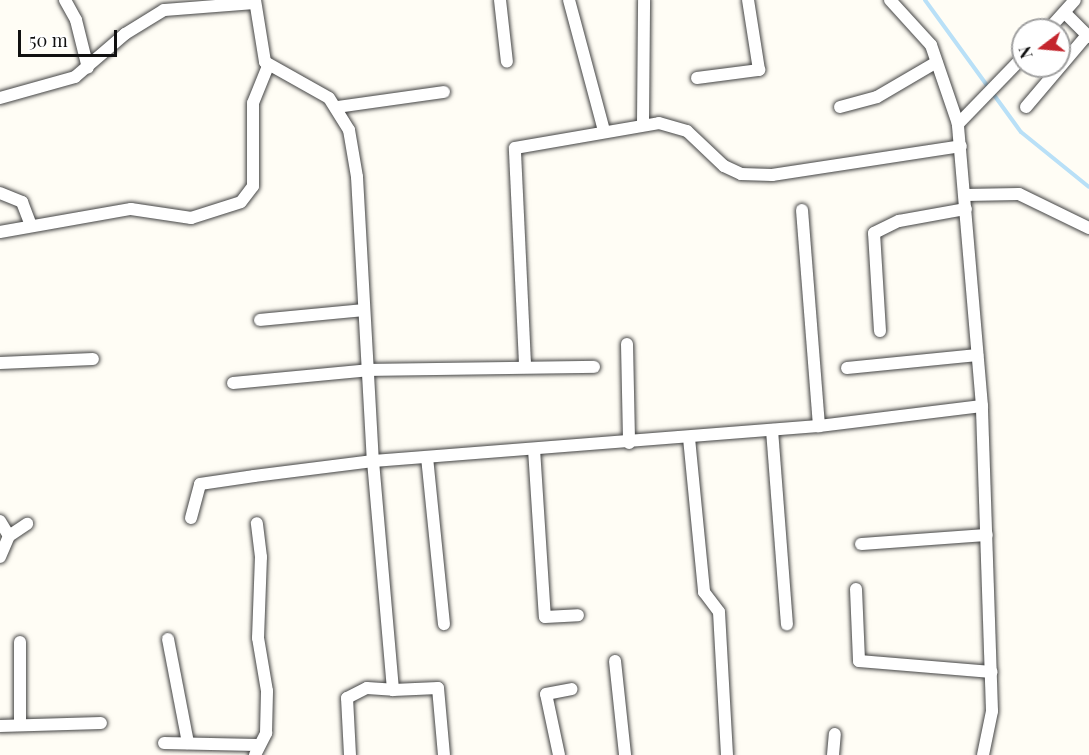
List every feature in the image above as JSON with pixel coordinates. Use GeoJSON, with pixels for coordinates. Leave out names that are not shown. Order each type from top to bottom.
{"type":"FeatureCollection","features":[{"type":"Feature","properties":{"kind":"street"},"geometry":{"type":"LineString","coordinates":[[65,0],[76,20],[88,68]]}},
{"type":"Feature","properties":{"kind":"street"},"geometry":{"type":"LineString","coordinates":[[500,0],[507,62]]}},
{"type":"Feature","properties":{"kind":"street"},"geometry":{"type":"LineString","coordinates":[[569,0],[604,131]]}},
{"type":"Feature","properties":{"kind":"street"},"geometry":{"type":"LineString","coordinates":[[643,123],[644,0]]}},
{"type":"Feature","properties":{"kind":"street"},"geometry":{"type":"LineString","coordinates":[[697,78],[759,70],[748,0]]}},
{"type":"Feature","properties":{"kind":"street"},"geometry":{"type":"LineString","coordinates":[[891,0],[932,45],[958,124],[961,146],[982,406],[992,672],[992,711],[983,755]]}},
{"type":"Feature","properties":{"kind":"street"},"geometry":{"type":"LineString","coordinates":[[1060,18],[1075,0]]}},
{"type":"Feature","properties":{"kind":"street"},"geometry":{"type":"LineString","coordinates":[[0,98],[54,84],[88,68],[125,34],[164,10],[255,2],[261,53],[268,66],[309,85],[337,107],[354,147],[363,310],[370,370],[373,461],[393,690]]}},
{"type":"Feature","properties":{"kind":"street"},"geometry":{"type":"LineString","coordinates":[[1026,107],[1088,36],[1065,13]]}},
{"type":"Feature","properties":{"kind":"street"},"geometry":{"type":"LineString","coordinates":[[840,107],[877,96],[937,62]]}},
{"type":"Feature","properties":{"kind":"street"},"geometry":{"type":"LineString","coordinates":[[0,232],[131,209],[190,218],[241,202],[253,186],[253,103],[268,66]]}},
{"type":"Feature","properties":{"kind":"street"},"geometry":{"type":"LineString","coordinates":[[958,124],[1011,70]]}},
{"type":"Feature","properties":{"kind":"street"},"geometry":{"type":"LineString","coordinates":[[337,107],[444,92]]}},
{"type":"Feature","properties":{"kind":"street"},"geometry":{"type":"LineString","coordinates":[[525,364],[515,148],[643,123],[672,124],[687,131],[724,166],[741,174],[772,175],[961,146]]}},
{"type":"Feature","properties":{"kind":"street"},"geometry":{"type":"LineString","coordinates":[[0,193],[22,202],[31,225]]}},
{"type":"Feature","properties":{"kind":"street"},"geometry":{"type":"LineString","coordinates":[[965,195],[1019,194],[1089,228]]}},
{"type":"Feature","properties":{"kind":"street"},"geometry":{"type":"LineString","coordinates":[[880,331],[874,233],[899,221],[966,209]]}},
{"type":"Feature","properties":{"kind":"street"},"geometry":{"type":"LineString","coordinates":[[801,210],[819,426]]}},
{"type":"Feature","properties":{"kind":"street"},"geometry":{"type":"LineString","coordinates":[[260,320],[363,310]]}},
{"type":"Feature","properties":{"kind":"street"},"geometry":{"type":"LineString","coordinates":[[627,344],[629,443]]}},
{"type":"Feature","properties":{"kind":"street"},"geometry":{"type":"LineString","coordinates":[[847,368],[977,355]]}},
{"type":"Feature","properties":{"kind":"street"},"geometry":{"type":"LineString","coordinates":[[0,363],[93,359]]}},
{"type":"Feature","properties":{"kind":"street"},"geometry":{"type":"LineString","coordinates":[[233,383],[370,370],[525,364],[594,367]]}},
{"type":"Feature","properties":{"kind":"street"},"geometry":{"type":"LineString","coordinates":[[191,518],[200,484],[373,461],[689,438],[819,426],[982,406]]}},
{"type":"Feature","properties":{"kind":"street"},"geometry":{"type":"LineString","coordinates":[[772,430],[787,624]]}},
{"type":"Feature","properties":{"kind":"street"},"geometry":{"type":"LineString","coordinates":[[689,438],[704,592],[719,612],[727,755]]}},
{"type":"Feature","properties":{"kind":"street"},"geometry":{"type":"LineString","coordinates":[[534,448],[545,617],[578,615]]}},
{"type":"Feature","properties":{"kind":"street"},"geometry":{"type":"LineString","coordinates":[[427,457],[444,624]]}},
{"type":"Feature","properties":{"kind":"street"},"geometry":{"type":"LineString","coordinates":[[0,521],[9,536]]}},
{"type":"Feature","properties":{"kind":"street"},"geometry":{"type":"LineString","coordinates":[[164,742],[256,750],[266,734],[267,690],[258,638],[261,557],[257,523]]}},
{"type":"Feature","properties":{"kind":"street"},"geometry":{"type":"LineString","coordinates":[[0,557],[9,536],[27,524]]}},
{"type":"Feature","properties":{"kind":"street"},"geometry":{"type":"LineString","coordinates":[[861,543],[987,535]]}},
{"type":"Feature","properties":{"kind":"street"},"geometry":{"type":"LineString","coordinates":[[855,589],[859,661],[992,672]]}},
{"type":"Feature","properties":{"kind":"street"},"geometry":{"type":"LineString","coordinates":[[168,639],[188,743]]}},
{"type":"Feature","properties":{"kind":"street"},"geometry":{"type":"LineString","coordinates":[[20,642],[20,725]]}},
{"type":"Feature","properties":{"kind":"street"},"geometry":{"type":"LineString","coordinates":[[615,662],[625,755]]}},
{"type":"Feature","properties":{"kind":"street"},"geometry":{"type":"LineString","coordinates":[[350,755],[347,698],[367,688],[393,690],[438,688],[444,755]]}},
{"type":"Feature","properties":{"kind":"street"},"geometry":{"type":"LineString","coordinates":[[559,755],[546,694],[572,689]]}},
{"type":"Feature","properties":{"kind":"street"},"geometry":{"type":"LineString","coordinates":[[0,726],[101,723]]}},
{"type":"Feature","properties":{"kind":"street"},"geometry":{"type":"LineString","coordinates":[[833,755],[835,734]]}},
{"type":"Feature","properties":{"kind":"waterway"},"geometry":{"type":"LineString","coordinates":[[925,0],[1021,132],[1089,187]]}}]}
